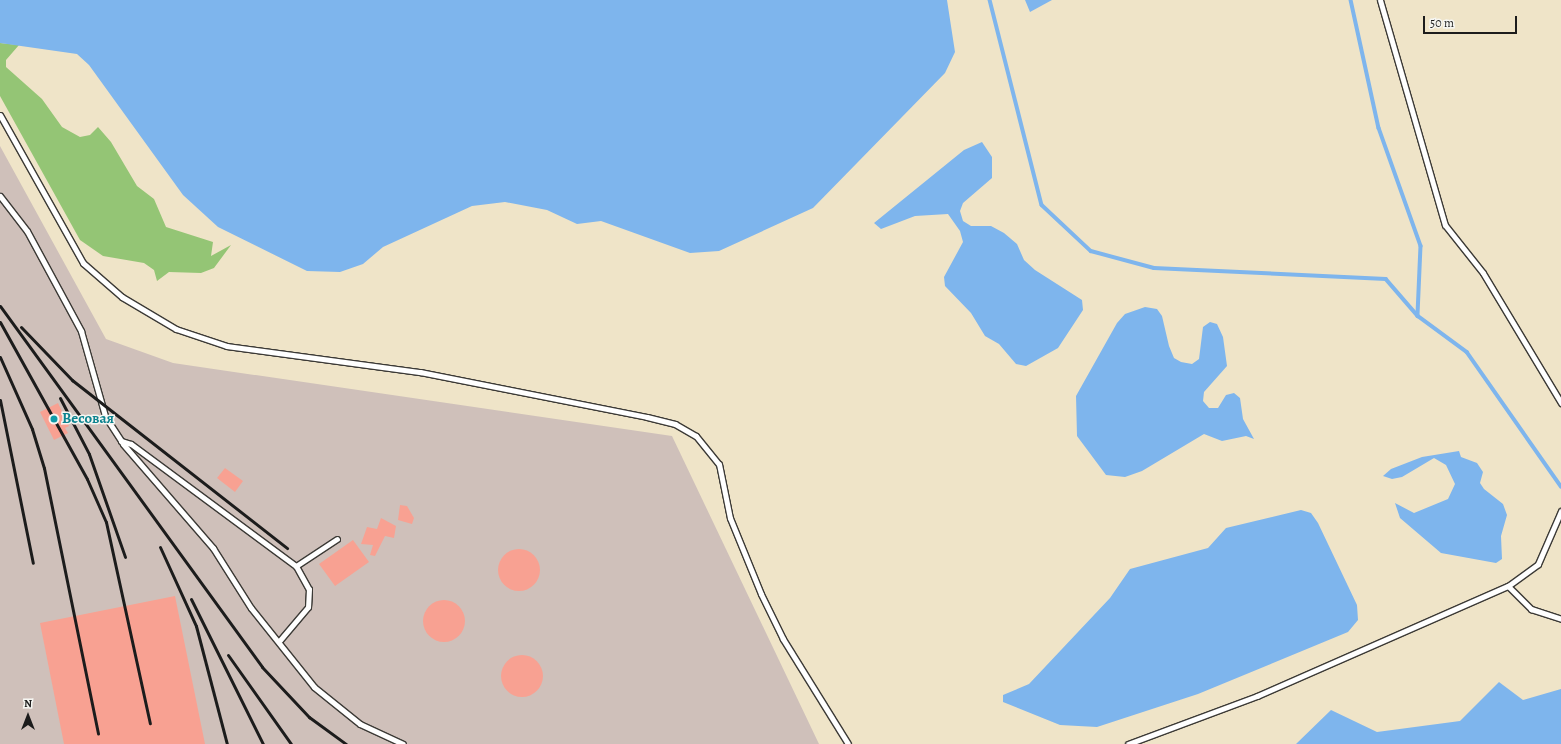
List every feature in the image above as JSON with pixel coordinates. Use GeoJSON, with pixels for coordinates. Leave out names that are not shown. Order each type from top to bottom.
{"type":"FeatureCollection","features":[{"type":"Feature","properties":{"kind":"lane"},"geometry":{"type":"LineString","coordinates":[[1380,0],[1445,225],[1483,273],[1561,403]]}},
{"type":"Feature","properties":{"kind":"lane"},"geometry":{"type":"LineString","coordinates":[[0,115],[83,263],[122,297],[176,329],[227,346],[420,372],[647,417],[675,424],[696,436],[719,464],[730,518],[761,594],[784,639],[848,744]]}},
{"type":"Feature","properties":{"kind":"lane"},"geometry":{"type":"LineString","coordinates":[[0,196],[27,231],[81,331],[105,416],[121,441],[214,548],[251,608],[280,640],[329,702],[360,724],[403,744]]}},
{"type":"Feature","properties":{"kind":"lane"},"geometry":{"type":"LineString","coordinates":[[121,441],[131,444],[296,566],[309,590],[308,607],[280,640]]}},
{"type":"Feature","properties":{"kind":"lane"},"geometry":{"type":"LineString","coordinates":[[1128,744],[1257,696],[1508,586],[1538,564],[1561,511]]}},
{"type":"Feature","properties":{"kind":"lane"},"geometry":{"type":"LineString","coordinates":[[296,566],[337,539]]}},
{"type":"Feature","properties":{"kind":"lane"},"geometry":{"type":"LineString","coordinates":[[1508,586],[1531,609],[1561,618]]}},
{"type":"Feature","properties":{"kind":"shaded area"},"geometry":{"type":"Polygon","coordinates":[[[0,146],[106,339],[173,363],[672,436],[819,744],[0,744],[0,146]]]}},
{"type":"Feature","properties":{"kind":"green space"},"geometry":{"type":"Polygon","coordinates":[[[0,43],[19,45],[6,60],[6,67],[42,99],[62,127],[80,137],[90,135],[98,127],[111,142],[137,186],[154,199],[166,227],[213,242],[211,256],[231,245],[214,268],[201,273],[169,272],[157,281],[154,270],[144,263],[103,256],[80,240],[0,96],[0,43]]]}},
{"type":"Feature","properties":{"kind":"water"},"geometry":{"type":"Polygon","coordinates":[[[0,0],[947,0],[955,52],[945,73],[813,208],[719,251],[690,253],[601,221],[577,224],[547,210],[505,202],[472,206],[383,247],[363,264],[340,272],[307,271],[218,227],[183,195],[89,65],[77,54],[0,43],[0,0]]]}},
{"type":"Feature","properties":{"kind":"water"},"geometry":{"type":"Polygon","coordinates":[[[1025,0],[1052,0],[1030,12],[1025,0]]]}},
{"type":"Feature","properties":{"kind":"water"},"geometry":{"type":"Polygon","coordinates":[[[982,142],[992,157],[992,178],[963,203],[960,211],[963,221],[971,226],[991,226],[1004,233],[1017,244],[1024,260],[1035,270],[1082,300],[1083,310],[1058,348],[1026,366],[1016,364],[999,344],[985,336],[971,313],[945,286],[944,277],[963,242],[960,231],[948,214],[915,216],[881,229],[874,223],[964,150],[982,142]]]}},
{"type":"Feature","properties":{"kind":"water"},"geometry":{"type":"Polygon","coordinates":[[[1145,307],[1157,309],[1162,316],[1169,346],[1174,358],[1181,362],[1192,364],[1199,359],[1203,327],[1210,322],[1217,324],[1223,337],[1227,366],[1204,392],[1203,401],[1209,408],[1218,408],[1226,395],[1234,393],[1240,398],[1243,419],[1254,439],[1246,436],[1222,441],[1204,434],[1142,471],[1125,477],[1106,475],[1077,436],[1076,396],[1117,323],[1125,314],[1145,307]]]}},
{"type":"Feature","properties":{"kind":"water"},"geometry":{"type":"Polygon","coordinates":[[[1459,451],[1461,457],[1477,463],[1483,472],[1480,483],[1484,489],[1503,504],[1507,515],[1501,536],[1502,559],[1496,563],[1441,553],[1400,518],[1395,503],[1414,513],[1448,499],[1455,484],[1446,465],[1434,458],[1402,477],[1392,479],[1383,476],[1391,469],[1422,457],[1459,451]]]}},
{"type":"Feature","properties":{"kind":"water"},"geometry":{"type":"Polygon","coordinates":[[[1301,510],[1311,513],[1318,523],[1357,605],[1358,620],[1348,632],[1198,694],[1097,727],[1060,725],[1003,702],[1003,695],[1029,684],[1110,598],[1130,569],[1208,548],[1226,528],[1301,510]]]}},
{"type":"Feature","properties":{"kind":"water"},"geometry":{"type":"Polygon","coordinates":[[[1499,682],[1523,700],[1561,689],[1561,744],[1296,744],[1331,710],[1377,732],[1460,721],[1499,682]]]}},
{"type":"Feature","properties":{"kind":"building","name":"Весовая"},"geometry":{"type":"Polygon","coordinates":[[[58,403],[69,426],[65,428],[68,433],[54,440],[40,412],[58,403]]]}},
{"type":"Feature","properties":{"kind":"building"},"geometry":{"type":"Polygon","coordinates":[[[225,468],[243,481],[235,492],[217,478],[225,468]]]}},
{"type":"Feature","properties":{"kind":"building"},"geometry":{"type":"Polygon","coordinates":[[[400,505],[407,506],[414,518],[412,524],[398,520],[400,505]]]}},
{"type":"Feature","properties":{"kind":"building"},"geometry":{"type":"Polygon","coordinates":[[[381,518],[396,526],[394,538],[385,536],[375,556],[370,555],[373,545],[361,544],[367,527],[377,529],[381,518]]]}},
{"type":"Feature","properties":{"kind":"building"},"geometry":{"type":"Polygon","coordinates":[[[353,540],[369,562],[335,586],[319,564],[353,540]]]}},
{"type":"Feature","properties":{"kind":"building"},"geometry":{"type":"Polygon","coordinates":[[[519,549],[534,555],[540,570],[534,585],[519,591],[504,585],[498,570],[504,555],[519,549]]]}},
{"type":"Feature","properties":{"kind":"building"},"geometry":{"type":"Polygon","coordinates":[[[175,596],[205,744],[64,744],[40,623],[175,596]]]}},
{"type":"Feature","properties":{"kind":"building"},"geometry":{"type":"Polygon","coordinates":[[[444,600],[459,606],[465,621],[459,636],[444,642],[429,636],[423,621],[429,606],[444,600]]]}},
{"type":"Feature","properties":{"kind":"building"},"geometry":{"type":"Polygon","coordinates":[[[522,655],[537,661],[543,676],[537,691],[522,697],[507,691],[501,676],[507,661],[522,655]]]}},
{"type":"Feature","properties":{"kind":"waterway"},"geometry":{"type":"LineString","coordinates":[[990,0],[1042,205],[1091,251],[1154,268],[1386,279],[1418,316],[1467,352],[1561,486]]}},
{"type":"Feature","properties":{"kind":"waterway"},"geometry":{"type":"LineString","coordinates":[[1351,0],[1379,128],[1421,246],[1418,316]]}},
{"type":"Feature","properties":{"kind":"railway"},"geometry":{"type":"LineString","coordinates":[[0,306],[262,667],[309,717],[346,744]]}},
{"type":"Feature","properties":{"kind":"railway"},"geometry":{"type":"LineString","coordinates":[[0,322],[87,479],[106,522],[150,723]]}},
{"type":"Feature","properties":{"kind":"railway"},"geometry":{"type":"LineString","coordinates":[[21,327],[72,380],[287,548]]}},
{"type":"Feature","properties":{"kind":"railway"},"geometry":{"type":"LineString","coordinates":[[0,357],[32,429],[44,468],[98,734]]}},
{"type":"Feature","properties":{"kind":"railway"},"geometry":{"type":"LineString","coordinates":[[60,398],[89,454],[125,557]]}},
{"type":"Feature","properties":{"kind":"railway"},"geometry":{"type":"LineString","coordinates":[[0,400],[33,563]]}},
{"type":"Feature","properties":{"kind":"railway"},"geometry":{"type":"LineString","coordinates":[[160,547],[196,626],[227,744]]}},
{"type":"Feature","properties":{"kind":"railway"},"geometry":{"type":"LineString","coordinates":[[191,599],[263,744]]}},
{"type":"Feature","properties":{"kind":"railway"},"geometry":{"type":"LineString","coordinates":[[228,655],[291,744]]}},
{"type":"Feature","properties":{"kind":"place","name":"Весовая"},"geometry":{"type":"Point","coordinates":[54,419]}}]}
